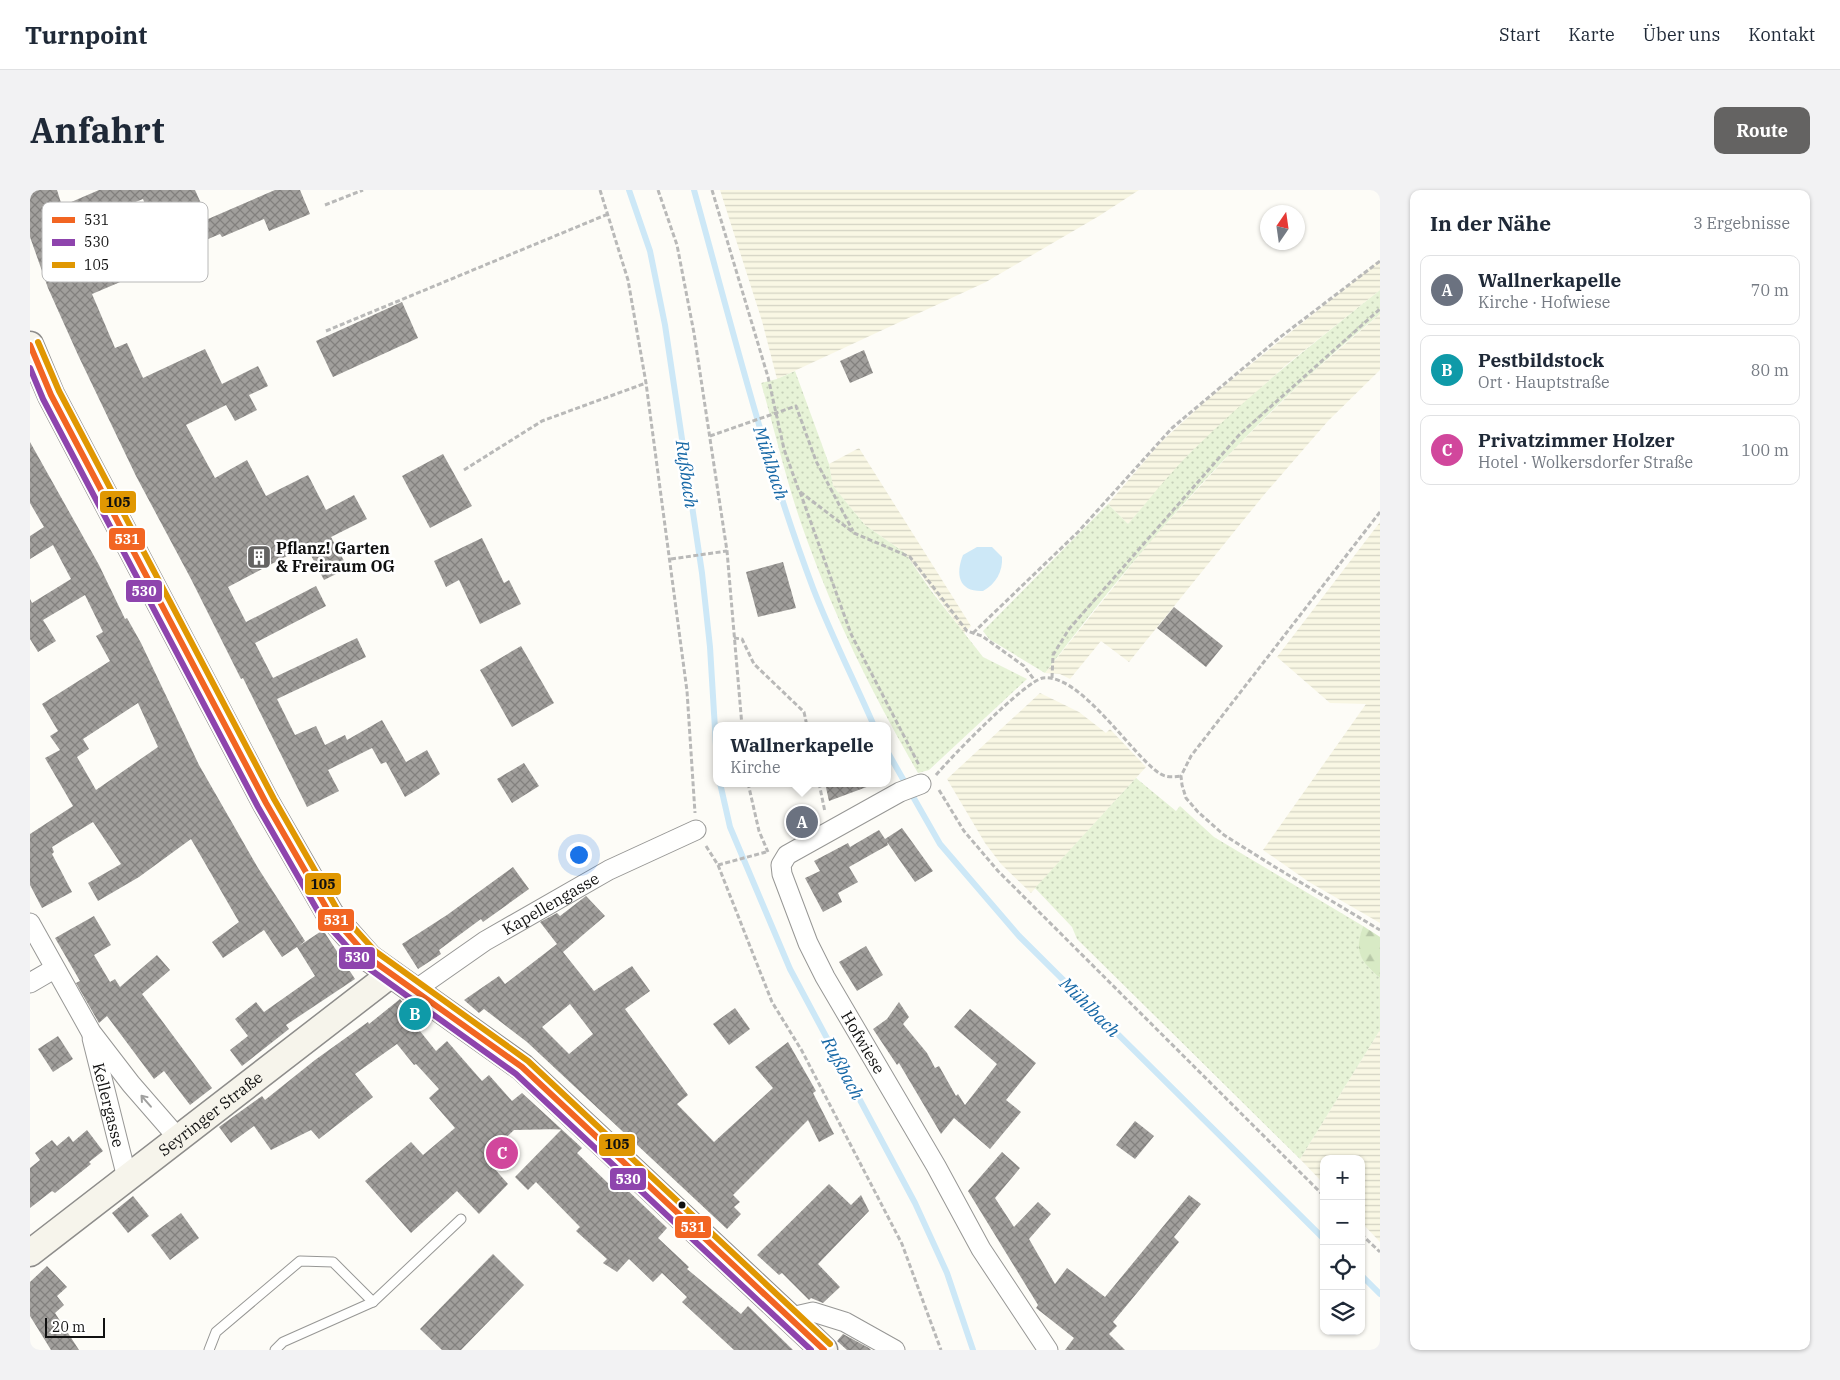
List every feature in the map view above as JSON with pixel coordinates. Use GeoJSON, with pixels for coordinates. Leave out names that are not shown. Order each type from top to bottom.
{"type":"FeatureCollection","features":[{"type":"Feature","properties":{"kind":"main road"},"geometry":{"type":"LineString","coordinates":[[30,345],[56,403],[266,804],[330,914],[357,946],[391,974],[522,1067],[791,1317],[824,1350]]}},
{"type":"Feature","properties":{"kind":"main road","name":"Seyringer Straße"},"geometry":{"type":"LineString","coordinates":[[30,1253],[290,1054],[391,974]]}},
{"type":"Feature","properties":{"kind":"street"},"geometry":{"type":"LineString","coordinates":[[783,860],[787,855],[900,792],[927,781]]}},
{"type":"Feature","properties":{"kind":"street","name":"Kapellengasse"},"geometry":{"type":"LineString","coordinates":[[415,990],[485,941],[551,903],[609,870],[696,830]]}},
{"type":"Feature","properties":{"kind":"street","name":"Hofwiese"},"geometry":{"type":"LineString","coordinates":[[783,860],[782,874],[785,888],[808,943],[825,977],[936,1166],[981,1249],[1048,1350]]}},
{"type":"Feature","properties":{"kind":"street","name":"Kellergasse"},"geometry":{"type":"LineString","coordinates":[[30,923],[54,969],[91,1032],[131,1084],[178,1138]]}},
{"type":"Feature","properties":{"kind":"street"},"geometry":{"type":"LineString","coordinates":[[30,983],[54,969]]}},
{"type":"Feature","properties":{"kind":"street","name":"Kellergasse"},"geometry":{"type":"LineString","coordinates":[[91,1032],[127,1178]]}},
{"type":"Feature","properties":{"kind":"street"},"geometry":{"type":"LineString","coordinates":[[791,1317],[813,1312],[837,1319],[895,1350]]}},
{"type":"Feature","properties":{"kind":"lane"},"geometry":{"type":"LineString","coordinates":[[273,1350],[283,1342],[373,1302],[461,1219]]}},
{"type":"Feature","properties":{"kind":"lane"},"geometry":{"type":"LineString","coordinates":[[209,1350],[216,1332],[300,1261],[333,1262],[373,1302]]}},
{"type":"Feature","properties":{"kind":"path"},"geometry":{"type":"LineString","coordinates":[[325,205],[363,190]]}},
{"type":"Feature","properties":{"kind":"path"},"geometry":{"type":"LineString","coordinates":[[600,190],[628,280],[646,383],[671,559],[687,691],[696,830]]}},
{"type":"Feature","properties":{"kind":"path"},"geometry":{"type":"LineString","coordinates":[[658,190],[677,245],[694,333],[727,551],[742,722]]}},
{"type":"Feature","properties":{"kind":"path"},"geometry":{"type":"LineString","coordinates":[[712,190],[768,377],[784,449],[851,634],[927,781],[964,831],[998,871],[1320,1192]]}},
{"type":"Feature","properties":{"kind":"path"},"geometry":{"type":"LineString","coordinates":[[326,331],[608,214]]}},
{"type":"Feature","properties":{"kind":"path"},"geometry":{"type":"LineString","coordinates":[[973,633],[1078,532],[1172,428],[1272,344],[1380,261]]}},
{"type":"Feature","properties":{"kind":"path"},"geometry":{"type":"LineString","coordinates":[[1052,678],[1053,655],[1069,628],[1240,434],[1380,309]]}},
{"type":"Feature","properties":{"kind":"path"},"geometry":{"type":"LineString","coordinates":[[464,470],[542,421],[646,383]]}},
{"type":"Feature","properties":{"kind":"path"},"geometry":{"type":"LineString","coordinates":[[710,436],[765,419],[796,406],[816,461],[854,533]]}},
{"type":"Feature","properties":{"kind":"path"},"geometry":{"type":"LineString","coordinates":[[799,491],[854,533],[910,557],[967,631],[982,636],[1024,666],[1035,681]]}},
{"type":"Feature","properties":{"kind":"path"},"geometry":{"type":"LineString","coordinates":[[1380,512],[1191,756],[1182,776],[1186,798],[1198,812],[1224,835],[1380,930]]}},
{"type":"Feature","properties":{"kind":"path"},"geometry":{"type":"LineString","coordinates":[[671,559],[727,551]]}},
{"type":"Feature","properties":{"kind":"path"},"geometry":{"type":"LineString","coordinates":[[734,638],[742,639],[754,664],[804,712],[806,722]]}},
{"type":"Feature","properties":{"kind":"path"},"geometry":{"type":"LineString","coordinates":[[947,761],[1035,681],[1052,678],[1073,688],[1116,728],[1160,774],[1170,777],[1182,776]]}},
{"type":"Feature","properties":{"kind":"path"},"geometry":{"type":"LineString","coordinates":[[749,787],[764,845],[768,851],[783,860]]}},
{"type":"Feature","properties":{"kind":"path"},"geometry":{"type":"LineString","coordinates":[[820,787],[829,833]]}},
{"type":"Feature","properties":{"kind":"path"},"geometry":{"type":"LineString","coordinates":[[762,853],[718,865],[772,1002],[806,1059],[902,1244],[941,1350]]}},
{"type":"Feature","properties":{"kind":"path"},"geometry":{"type":"LineString","coordinates":[[1365,1238],[1380,1252]]}},
{"type":"Feature","properties":{"kind":"shaded area"},"geometry":{"type":"Polygon","coordinates":[[[720,190],[1139,190],[1099,216],[986,282],[777,379],[762,321],[720,190]]]}},
{"type":"Feature","properties":{"kind":"shaded area"},"geometry":{"type":"Polygon","coordinates":[[[1380,260],[1380,290],[1286,365],[1190,453],[1128,524],[1108,504],[1161,442],[1209,398],[1380,260]]]}},
{"type":"Feature","properties":{"kind":"shaded area"},"geometry":{"type":"Polygon","coordinates":[[[1380,314],[1380,370],[1328,421],[1263,496],[1129,662],[1101,641],[1070,679],[1060,674],[1045,673],[1152,539],[1237,446],[1307,377],[1380,314]]]}},
{"type":"Feature","properties":{"kind":"shaded area"},"geometry":{"type":"Polygon","coordinates":[[[859,448],[971,626],[964,633],[905,553],[865,525],[833,486],[829,464],[859,448]]]}},
{"type":"Feature","properties":{"kind":"shaded area"},"geometry":{"type":"Polygon","coordinates":[[[1380,522],[1380,923],[1309,882],[1263,850],[1366,704],[1330,703],[1277,657],[1380,522]]]}},
{"type":"Feature","properties":{"kind":"shaded area"},"geometry":{"type":"Polygon","coordinates":[[[1040,693],[1079,712],[1106,733],[1110,729],[1146,767],[1031,893],[1001,864],[985,843],[947,779],[1040,693]]]}},
{"type":"Feature","properties":{"kind":"shaded area"},"geometry":{"type":"Polygon","coordinates":[[[1380,1030],[1380,1242],[1365,1226],[1365,1155],[1320,1155],[1320,1180],[1300,1159],[1380,1030]]]}},
{"type":"Feature","properties":{"kind":"green space"},"geometry":{"type":"Polygon","coordinates":[[[1380,290],[1380,314],[1288,395],[1202,483],[1121,577],[1045,673],[989,639],[983,631],[1108,504],[1128,524],[1175,469],[1213,430],[1283,368],[1380,290]]]}},
{"type":"Feature","properties":{"kind":"green space"},"geometry":{"type":"Polygon","coordinates":[[[795,371],[829,464],[833,486],[865,525],[905,553],[932,592],[983,657],[1027,679],[929,770],[918,773],[872,688],[818,570],[788,482],[761,383],[777,379],[795,371]]]}},
{"type":"Feature","properties":{"kind":"green space"},"geometry":{"type":"Polygon","coordinates":[[[1136,778],[1176,811],[1180,806],[1214,837],[1363,926],[1359,943],[1361,955],[1368,966],[1380,978],[1380,1030],[1300,1159],[1077,939],[1072,927],[1035,888],[1136,778]]]}},
{"type":"Feature","properties":{"kind":"green space"},"geometry":{"type":"Polygon","coordinates":[[[1363,926],[1380,937],[1380,978],[1363,961],[1359,949],[1363,926]]]}},
{"type":"Feature","properties":{"kind":"water"},"geometry":{"type":"Polygon","coordinates":[[[977,547],[992,547],[1002,557],[998,577],[992,585],[983,591],[969,589],[961,581],[959,575],[963,555],[977,547]]]}},
{"type":"Feature","properties":{"kind":"building"},"geometry":{"type":"Polygon","coordinates":[[[30,190],[57,190],[61,202],[42,202],[42,271],[30,237],[30,190]]]}},
{"type":"Feature","properties":{"kind":"building"},"geometry":{"type":"Polygon","coordinates":[[[99,190],[195,190],[200,202],[144,202],[143,199],[136,202],[71,202],[99,190]]]}},
{"type":"Feature","properties":{"kind":"building"},"geometry":{"type":"Polygon","coordinates":[[[275,190],[300,190],[310,214],[269,231],[264,219],[222,237],[220,234],[208,239],[208,219],[275,190]]]}},
{"type":"Feature","properties":{"kind":"building"},"geometry":{"type":"Polygon","coordinates":[[[46,282],[120,282],[92,294],[115,348],[127,343],[143,378],[205,349],[222,384],[258,366],[268,386],[249,395],[257,410],[235,421],[226,405],[186,425],[215,478],[247,460],[266,496],[308,475],[326,510],[354,495],[367,519],[331,537],[348,568],[324,580],[306,546],[228,587],[246,622],[316,586],[326,606],[255,643],[273,678],[357,638],[366,657],[277,699],[295,735],[316,726],[325,745],[345,735],[347,740],[382,720],[406,762],[427,750],[440,774],[405,797],[386,762],[381,764],[372,748],[328,770],[339,791],[307,807],[243,678],[241,679],[191,579],[136,476],[46,282]]]}},
{"type":"Feature","properties":{"kind":"building"},"geometry":{"type":"Polygon","coordinates":[[[402,302],[418,338],[333,377],[316,341],[402,302]]]}},
{"type":"Feature","properties":{"kind":"building"},"geometry":{"type":"Polygon","coordinates":[[[864,350],[873,373],[850,383],[840,361],[864,350]]]}},
{"type":"Feature","properties":{"kind":"building"},"geometry":{"type":"Polygon","coordinates":[[[30,442],[99,565],[125,619],[127,618],[141,643],[199,765],[258,868],[305,941],[299,946],[323,930],[355,979],[286,1025],[289,1029],[242,1066],[230,1050],[248,1036],[235,1019],[256,1002],[264,1012],[315,976],[297,947],[282,957],[264,930],[223,958],[212,942],[239,922],[191,839],[139,877],[98,901],[88,883],[121,864],[93,822],[52,847],[54,852],[52,854],[72,892],[42,908],[30,885],[30,834],[73,806],[45,758],[60,750],[50,736],[58,731],[42,704],[110,661],[96,636],[103,632],[85,595],[43,620],[56,641],[38,652],[30,639],[30,599],[32,603],[71,579],[53,545],[30,559],[30,536],[44,527],[30,503],[30,442]],[[138,703],[83,739],[89,749],[77,757],[96,790],[158,747],[138,703]]]}},
{"type":"Feature","properties":{"kind":"building"},"geometry":{"type":"Polygon","coordinates":[[[443,454],[472,506],[430,528],[402,476],[443,454]]]}},
{"type":"Feature","properties":{"kind":"building"},"geometry":{"type":"Polygon","coordinates":[[[482,538],[504,583],[509,580],[521,604],[480,624],[459,580],[446,587],[434,561],[482,538]]]}},
{"type":"Feature","properties":{"kind":"building"},"geometry":{"type":"Polygon","coordinates":[[[783,562],[796,608],[758,617],[746,572],[783,562]]]}},
{"type":"Feature","properties":{"kind":"building"},"geometry":{"type":"Polygon","coordinates":[[[1174,607],[1223,646],[1206,667],[1157,628],[1174,607]]]}},
{"type":"Feature","properties":{"kind":"building"},"geometry":{"type":"Polygon","coordinates":[[[521,646],[554,703],[512,727],[480,670],[521,646]]]}},
{"type":"Feature","properties":{"kind":"building"},"geometry":{"type":"Polygon","coordinates":[[[524,763],[539,786],[512,803],[497,779],[524,763]]]}},
{"type":"Feature","properties":{"kind":"building"},"geometry":{"type":"Polygon","coordinates":[[[826,787],[867,787],[829,801],[826,787]]]}},
{"type":"Feature","properties":{"kind":"building"},"geometry":{"type":"Polygon","coordinates":[[[902,828],[933,871],[915,882],[887,842],[888,845],[849,867],[858,882],[838,893],[842,902],[823,912],[805,878],[820,871],[814,861],[848,843],[850,847],[879,830],[885,839],[902,828]]]}},
{"type":"Feature","properties":{"kind":"building"},"geometry":{"type":"Polygon","coordinates":[[[513,867],[529,889],[483,922],[481,919],[439,950],[441,954],[418,969],[402,944],[447,915],[513,867]]]}},
{"type":"Feature","properties":{"kind":"building"},"geometry":{"type":"Polygon","coordinates":[[[586,896],[605,916],[563,952],[594,991],[632,966],[650,991],[625,1009],[688,1095],[677,1104],[714,1142],[773,1088],[755,1067],[788,1042],[816,1091],[813,1093],[834,1134],[819,1142],[808,1120],[733,1195],[740,1202],[734,1207],[741,1214],[727,1229],[527,1042],[484,1009],[479,1013],[464,1000],[499,976],[505,984],[557,944],[540,922],[557,913],[560,916],[586,896]],[[570,1004],[542,1027],[569,1054],[593,1034],[570,1004]]]}},
{"type":"Feature","properties":{"kind":"building"},"geometry":{"type":"Polygon","coordinates":[[[94,916],[111,945],[94,955],[110,982],[115,979],[120,987],[157,955],[170,970],[142,994],[212,1088],[190,1105],[164,1071],[154,1079],[107,1016],[99,1023],[76,983],[80,981],[55,938],[94,916]]]}},
{"type":"Feature","properties":{"kind":"building"},"geometry":{"type":"Polygon","coordinates":[[[866,946],[883,975],[857,991],[839,962],[866,946]]]}},
{"type":"Feature","properties":{"kind":"building"},"geometry":{"type":"Polygon","coordinates":[[[400,999],[415,1018],[411,1020],[436,1051],[447,1041],[482,1081],[489,1075],[512,1101],[522,1093],[561,1129],[514,1130],[485,1158],[508,1184],[479,1214],[457,1191],[411,1233],[365,1181],[411,1142],[423,1155],[455,1128],[429,1098],[439,1089],[416,1064],[414,1065],[397,1044],[355,1074],[373,1097],[319,1139],[311,1130],[271,1150],[254,1126],[231,1143],[219,1127],[262,1096],[265,1100],[315,1060],[368,1022],[369,1024],[400,999]]]}},
{"type":"Feature","properties":{"kind":"building"},"geometry":{"type":"Polygon","coordinates":[[[899,1002],[909,1017],[903,1024],[927,1053],[935,1068],[939,1066],[956,1096],[958,1094],[965,1105],[997,1064],[954,1027],[970,1009],[1036,1063],[1006,1100],[1021,1112],[990,1149],[954,1118],[941,1134],[899,1063],[897,1065],[873,1029],[887,1019],[899,1002]]]}},
{"type":"Feature","properties":{"kind":"building"},"geometry":{"type":"Polygon","coordinates":[[[735,1008],[750,1029],[729,1045],[713,1024],[735,1008]]]}},
{"type":"Feature","properties":{"kind":"building"},"geometry":{"type":"Polygon","coordinates":[[[58,1036],[73,1059],[53,1072],[38,1049],[58,1036]]]}},
{"type":"Feature","properties":{"kind":"building"},"geometry":{"type":"Polygon","coordinates":[[[1135,1121],[1154,1136],[1135,1159],[1116,1145],[1135,1121]]]}},
{"type":"Feature","properties":{"kind":"building"},"geometry":{"type":"Polygon","coordinates":[[[562,1129],[582,1148],[577,1153],[615,1190],[621,1184],[667,1228],[658,1238],[689,1267],[687,1269],[741,1314],[748,1306],[793,1350],[734,1350],[682,1302],[687,1297],[662,1273],[653,1282],[629,1259],[617,1272],[603,1263],[607,1259],[576,1231],[580,1227],[536,1182],[528,1190],[515,1177],[562,1129]]]}},
{"type":"Feature","properties":{"kind":"building"},"geometry":{"type":"Polygon","coordinates":[[[87,1130],[103,1151],[89,1162],[91,1164],[55,1193],[52,1191],[30,1208],[30,1168],[40,1160],[35,1153],[52,1140],[57,1146],[69,1136],[73,1142],[87,1130]]]}},
{"type":"Feature","properties":{"kind":"building"},"geometry":{"type":"Polygon","coordinates":[[[1002,1152],[1020,1168],[995,1198],[1014,1227],[1038,1202],[1051,1214],[1029,1239],[1055,1284],[1067,1268],[1105,1297],[1189,1195],[1201,1204],[1174,1237],[1179,1242],[1113,1322],[1117,1326],[1109,1334],[1125,1350],[1065,1350],[1074,1338],[1036,1308],[1038,1305],[968,1191],[1002,1152]]]}},
{"type":"Feature","properties":{"kind":"building"},"geometry":{"type":"Polygon","coordinates":[[[829,1184],[851,1205],[861,1195],[869,1211],[818,1264],[840,1287],[823,1303],[811,1298],[809,1300],[782,1273],[779,1275],[757,1255],[829,1184]]]}},
{"type":"Feature","properties":{"kind":"building"},"geometry":{"type":"Polygon","coordinates":[[[133,1196],[149,1216],[128,1233],[112,1213],[133,1196]]]}},
{"type":"Feature","properties":{"kind":"building"},"geometry":{"type":"Polygon","coordinates":[[[181,1213],[199,1238],[170,1260],[151,1235],[181,1213]]]}},
{"type":"Feature","properties":{"kind":"building"},"geometry":{"type":"Polygon","coordinates":[[[493,1254],[524,1285],[461,1350],[442,1350],[420,1329],[493,1254]]]}},
{"type":"Feature","properties":{"kind":"building"},"geometry":{"type":"Polygon","coordinates":[[[47,1266],[67,1287],[57,1296],[64,1305],[55,1313],[79,1350],[51,1350],[30,1316],[30,1282],[47,1266]]]}},
{"type":"Feature","properties":{"kind":"building"},"geometry":{"type":"Polygon","coordinates":[[[843,1334],[871,1350],[847,1350],[837,1341],[843,1334]]]}},
{"type":"Feature","properties":{"kind":"waterway","name":"Rußbach"},"geometry":{"type":"LineString","coordinates":[[629,190],[650,251],[665,325],[702,573],[710,647],[715,722]]}},
{"type":"Feature","properties":{"kind":"waterway","name":"Mühlbach"},"geometry":{"type":"LineString","coordinates":[[694,190],[749,390],[795,539],[820,606],[872,722]]}},
{"type":"Feature","properties":{"kind":"waterway","name":"Mühlbach"},"geometry":{"type":"LineString","coordinates":[[891,758],[940,844],[1019,936],[1320,1235]]}},
{"type":"Feature","properties":{"kind":"waterway","name":"Rußbach"},"geometry":{"type":"LineString","coordinates":[[721,787],[730,827],[790,969],[915,1203],[947,1273],[973,1350]]}},
{"type":"Feature","properties":{"kind":"waterway","name":"Mühlbach"},"geometry":{"type":"LineString","coordinates":[[1365,1279],[1380,1294]]}},
{"type":"Feature","properties":{"kind":"transit line","name":"105"},"geometry":{"type":"LineString","coordinates":[[38,342],[59,391],[274,799],[337,909],[375,951],[528,1061],[830,1344]]}},
{"type":"Feature","properties":{"kind":"transit line","name":"531"},"geometry":{"type":"LineString","coordinates":[[30,345],[51,395],[266,803],[330,914],[369,958],[522,1067],[824,1350]]}},
{"type":"Feature","properties":{"kind":"transit line","name":"530"},"geometry":{"type":"LineString","coordinates":[[30,368],[43,399],[258,807],[323,920],[364,965],[516,1074],[811,1350]]}},
{"type":"Feature","properties":{"kind":"place","name":"Pflanz! Garten & Freiraum OG"},"geometry":{"type":"Point","coordinates":[259,557]}},
{"type":"Feature","properties":{"kind":"place","name":"Wallnerkapelle"},"geometry":{"type":"Point","coordinates":[802,822]}},
{"type":"Feature","properties":{"kind":"place","name":"Pestbildstock"},"geometry":{"type":"Point","coordinates":[415,1014]}},
{"type":"Feature","properties":{"kind":"place","name":"Privatzimmer Holzer"},"geometry":{"type":"Point","coordinates":[502,1153]}}]}
